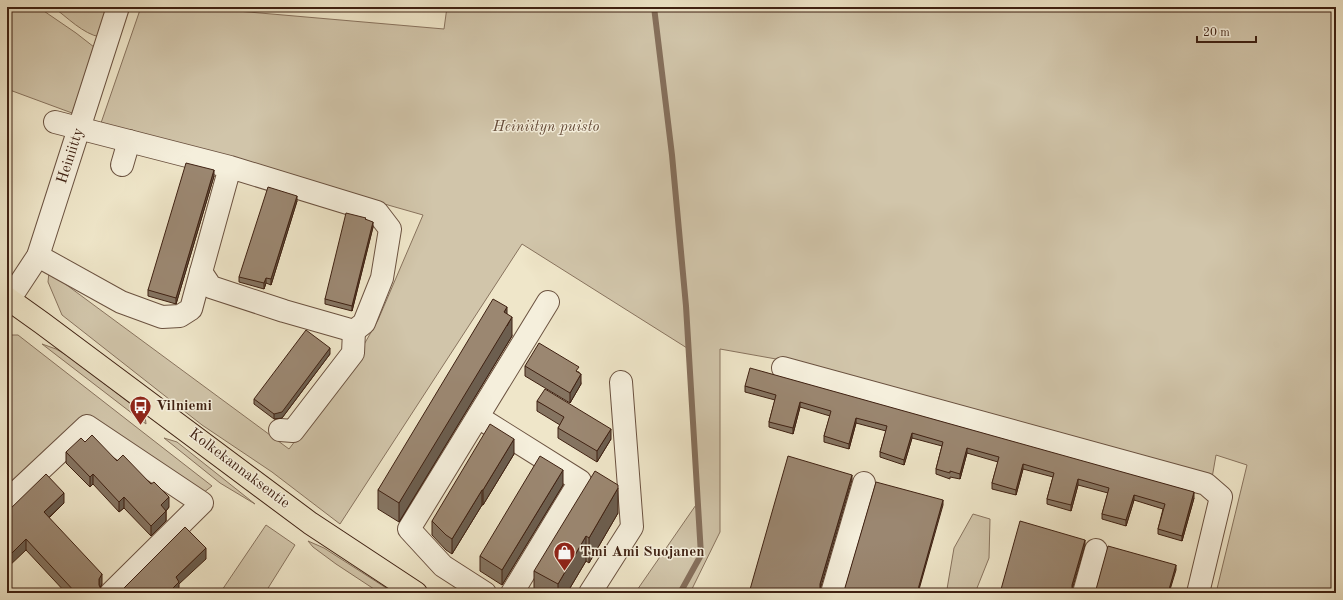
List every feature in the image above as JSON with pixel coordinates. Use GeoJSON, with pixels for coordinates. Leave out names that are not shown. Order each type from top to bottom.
{"type":"FeatureCollection","features":[{"type":"Feature","properties":{"kind":"main road","name":"Kolkekannaksentie"},"geometry":{"type":"LineString","coordinates":[[8,300],[42,323],[310,523],[416,593]]}},
{"type":"Feature","properties":{"kind":"street","name":"Heiniitty"},"geometry":{"type":"LineString","coordinates":[[8,300],[38,256],[118,7]]}},
{"type":"Feature","properties":{"kind":"street"},"geometry":{"type":"LineString","coordinates":[[56,122],[230,168],[378,212],[390,229],[382,278],[364,323],[354,331],[353,353],[293,431],[280,430]]}},
{"type":"Feature","properties":{"kind":"street"},"geometry":{"type":"LineString","coordinates":[[122,165],[129,142]]}},
{"type":"Feature","properties":{"kind":"street"},"geometry":{"type":"LineString","coordinates":[[38,256],[121,302],[162,316],[180,316],[191,310],[230,168]]}},
{"type":"Feature","properties":{"kind":"street"},"geometry":{"type":"LineString","coordinates":[[201,272],[211,287],[284,311],[354,331]]}},
{"type":"Feature","properties":{"kind":"street"},"geometry":{"type":"LineString","coordinates":[[485,593],[443,566],[409,529],[548,302]]}},
{"type":"Feature","properties":{"kind":"street"},"geometry":{"type":"LineString","coordinates":[[783,368],[1206,484],[1221,497],[1198,593]]}},
{"type":"Feature","properties":{"kind":"street"},"geometry":{"type":"LineString","coordinates":[[590,593],[632,527],[622,382]]}},
{"type":"Feature","properties":{"kind":"street"},"geometry":{"type":"LineString","coordinates":[[478,416],[580,481],[512,593]]}},
{"type":"Feature","properties":{"kind":"street"},"geometry":{"type":"LineString","coordinates":[[7,501],[87,426],[202,504],[111,593]]}},
{"type":"Feature","properties":{"kind":"street"},"geometry":{"type":"LineString","coordinates":[[832,593],[864,483]]}},
{"type":"Feature","properties":{"kind":"street"},"geometry":{"type":"LineString","coordinates":[[1084,593],[1096,550]]}},
{"type":"Feature","properties":{"kind":"green space"},"geometry":{"type":"Polygon","coordinates":[[[7,7],[38,7],[94,47],[89,70],[72,113],[7,89],[7,7]]]}},
{"type":"Feature","properties":{"kind":"green space"},"geometry":{"type":"Polygon","coordinates":[[[53,7],[108,7],[100,37],[81,29],[53,7]]]}},
{"type":"Feature","properties":{"kind":"green space","name":"Heiniityn puisto"},"geometry":{"type":"Polygon","coordinates":[[[141,7],[191,7],[444,29],[447,7],[1336,7],[1336,593],[1216,593],[1247,465],[1216,455],[1212,478],[776,359],[720,349],[720,532],[690,593],[635,593],[698,502],[687,348],[522,244],[340,524],[272,472],[202,425],[62,315],[48,282],[49,272],[289,449],[350,369],[378,320],[423,215],[101,123],[141,7]]]}},
{"type":"Feature","properties":{"kind":"green space"},"geometry":{"type":"Polygon","coordinates":[[[11,335],[18,335],[212,486],[198,497],[82,417],[7,487],[7,337],[11,335]]]}},
{"type":"Feature","properties":{"kind":"green space"},"geometry":{"type":"Polygon","coordinates":[[[42,344],[56,349],[70,357],[145,415],[146,424],[42,344]]]}},
{"type":"Feature","properties":{"kind":"green space"},"geometry":{"type":"Polygon","coordinates":[[[164,438],[177,442],[255,504],[220,483],[164,438]]]}},
{"type":"Feature","properties":{"kind":"green space"},"geometry":{"type":"Polygon","coordinates":[[[973,514],[990,519],[989,558],[975,593],[961,593],[947,589],[954,548],[973,514]]]}},
{"type":"Feature","properties":{"kind":"green space"},"geometry":{"type":"Polygon","coordinates":[[[266,525],[295,545],[265,593],[220,593],[266,525]]]}},
{"type":"Feature","properties":{"kind":"green space"},"geometry":{"type":"Polygon","coordinates":[[[308,541],[324,548],[394,593],[380,593],[336,564],[313,547],[308,541]]]}},
{"type":"Feature","properties":{"kind":"building"},"geometry":{"type":"Polygon","coordinates":[[[186,163],[214,170],[176,298],[148,290],[186,163]]]}},
{"type":"Feature","properties":{"kind":"building"},"geometry":{"type":"Polygon","coordinates":[[[268,187],[297,196],[271,279],[266,278],[264,283],[239,277],[268,187]]]}},
{"type":"Feature","properties":{"kind":"building"},"geometry":{"type":"Polygon","coordinates":[[[346,213],[366,218],[365,219],[373,222],[352,306],[325,299],[346,213]]]}},
{"type":"Feature","properties":{"kind":"building"},"geometry":{"type":"Polygon","coordinates":[[[493,299],[507,307],[504,312],[512,317],[399,503],[378,490],[493,299]]]}},
{"type":"Feature","properties":{"kind":"building"},"geometry":{"type":"Polygon","coordinates":[[[306,330],[330,348],[282,412],[274,414],[254,399],[306,330]]]}},
{"type":"Feature","properties":{"kind":"building"},"geometry":{"type":"Polygon","coordinates":[[[539,343],[579,367],[576,371],[581,374],[570,393],[525,366],[539,343]]]}},
{"type":"Feature","properties":{"kind":"building"},"geometry":{"type":"Polygon","coordinates":[[[750,368],[1194,492],[1182,536],[1158,529],[1165,504],[1134,495],[1126,520],[1102,514],[1109,488],[1078,479],[1071,505],[1047,499],[1054,473],[1023,464],[1016,490],[992,483],[999,457],[967,448],[960,474],[950,471],[950,473],[936,469],[943,442],[912,433],[904,460],[880,452],[887,426],[856,418],[849,444],[824,436],[831,411],[800,402],[793,428],[769,422],[776,395],[745,386],[750,368]]]}},
{"type":"Feature","properties":{"kind":"building"},"geometry":{"type":"Polygon","coordinates":[[[545,389],[611,429],[597,451],[558,428],[564,417],[537,401],[545,389]]]}},
{"type":"Feature","properties":{"kind":"building"},"geometry":{"type":"Polygon","coordinates":[[[490,424],[514,439],[452,539],[432,521],[490,424]]]}},
{"type":"Feature","properties":{"kind":"building"},"geometry":{"type":"Polygon","coordinates":[[[92,435],[117,461],[123,455],[151,484],[154,482],[169,497],[161,505],[166,511],[151,526],[124,497],[119,502],[93,474],[90,477],[66,452],[81,438],[85,442],[92,435]]]}},
{"type":"Feature","properties":{"kind":"building"},"geometry":{"type":"Polygon","coordinates":[[[540,456],[563,470],[502,570],[480,556],[540,456]]]}},
{"type":"Feature","properties":{"kind":"building"},"geometry":{"type":"Polygon","coordinates":[[[788,456],[852,475],[820,584],[821,593],[749,593],[788,456]]]}},
{"type":"Feature","properties":{"kind":"building"},"geometry":{"type":"Polygon","coordinates":[[[595,471],[618,485],[618,488],[589,538],[586,536],[558,584],[534,571],[595,471]]]}},
{"type":"Feature","properties":{"kind":"building"},"geometry":{"type":"Polygon","coordinates":[[[46,474],[64,493],[44,512],[102,574],[99,579],[99,585],[105,593],[76,593],[26,539],[7,558],[7,512],[46,474]]]}},
{"type":"Feature","properties":{"kind":"building"},"geometry":{"type":"Polygon","coordinates":[[[876,482],[943,500],[917,593],[843,593],[876,482]]]}},
{"type":"Feature","properties":{"kind":"building"},"geometry":{"type":"Polygon","coordinates":[[[1020,521],[1085,540],[1072,585],[1073,593],[1000,593],[1020,521]]]}},
{"type":"Feature","properties":{"kind":"building"},"geometry":{"type":"Polygon","coordinates":[[[185,527],[206,548],[176,577],[179,582],[168,593],[117,593],[120,592],[185,527]]]}},
{"type":"Feature","properties":{"kind":"building"},"geometry":{"type":"Polygon","coordinates":[[[1108,546],[1176,565],[1168,593],[1095,593],[1108,546]]]}},
{"type":"Feature","properties":{"kind":"building"},"geometry":{"type":"Polygon","coordinates":[[[7,584],[15,593],[7,593],[7,584]]]}},
{"type":"Feature","properties":{"kind":"building"},"geometry":{"type":"Polygon","coordinates":[[[343,589],[347,593],[339,593],[343,589]]]}},
{"type":"Feature","properties":{"kind":"waterway"},"geometry":{"type":"LineString","coordinates":[[654,7],[672,155],[686,306],[701,555],[680,593]]}},
{"type":"Feature","properties":{"kind":"place","name":"Vilniemi"},"geometry":{"type":"Point","coordinates":[141,426]}},
{"type":"Feature","properties":{"kind":"place","name":"Tmi Ami Suojanen"},"geometry":{"type":"Point","coordinates":[565,572]}}]}
